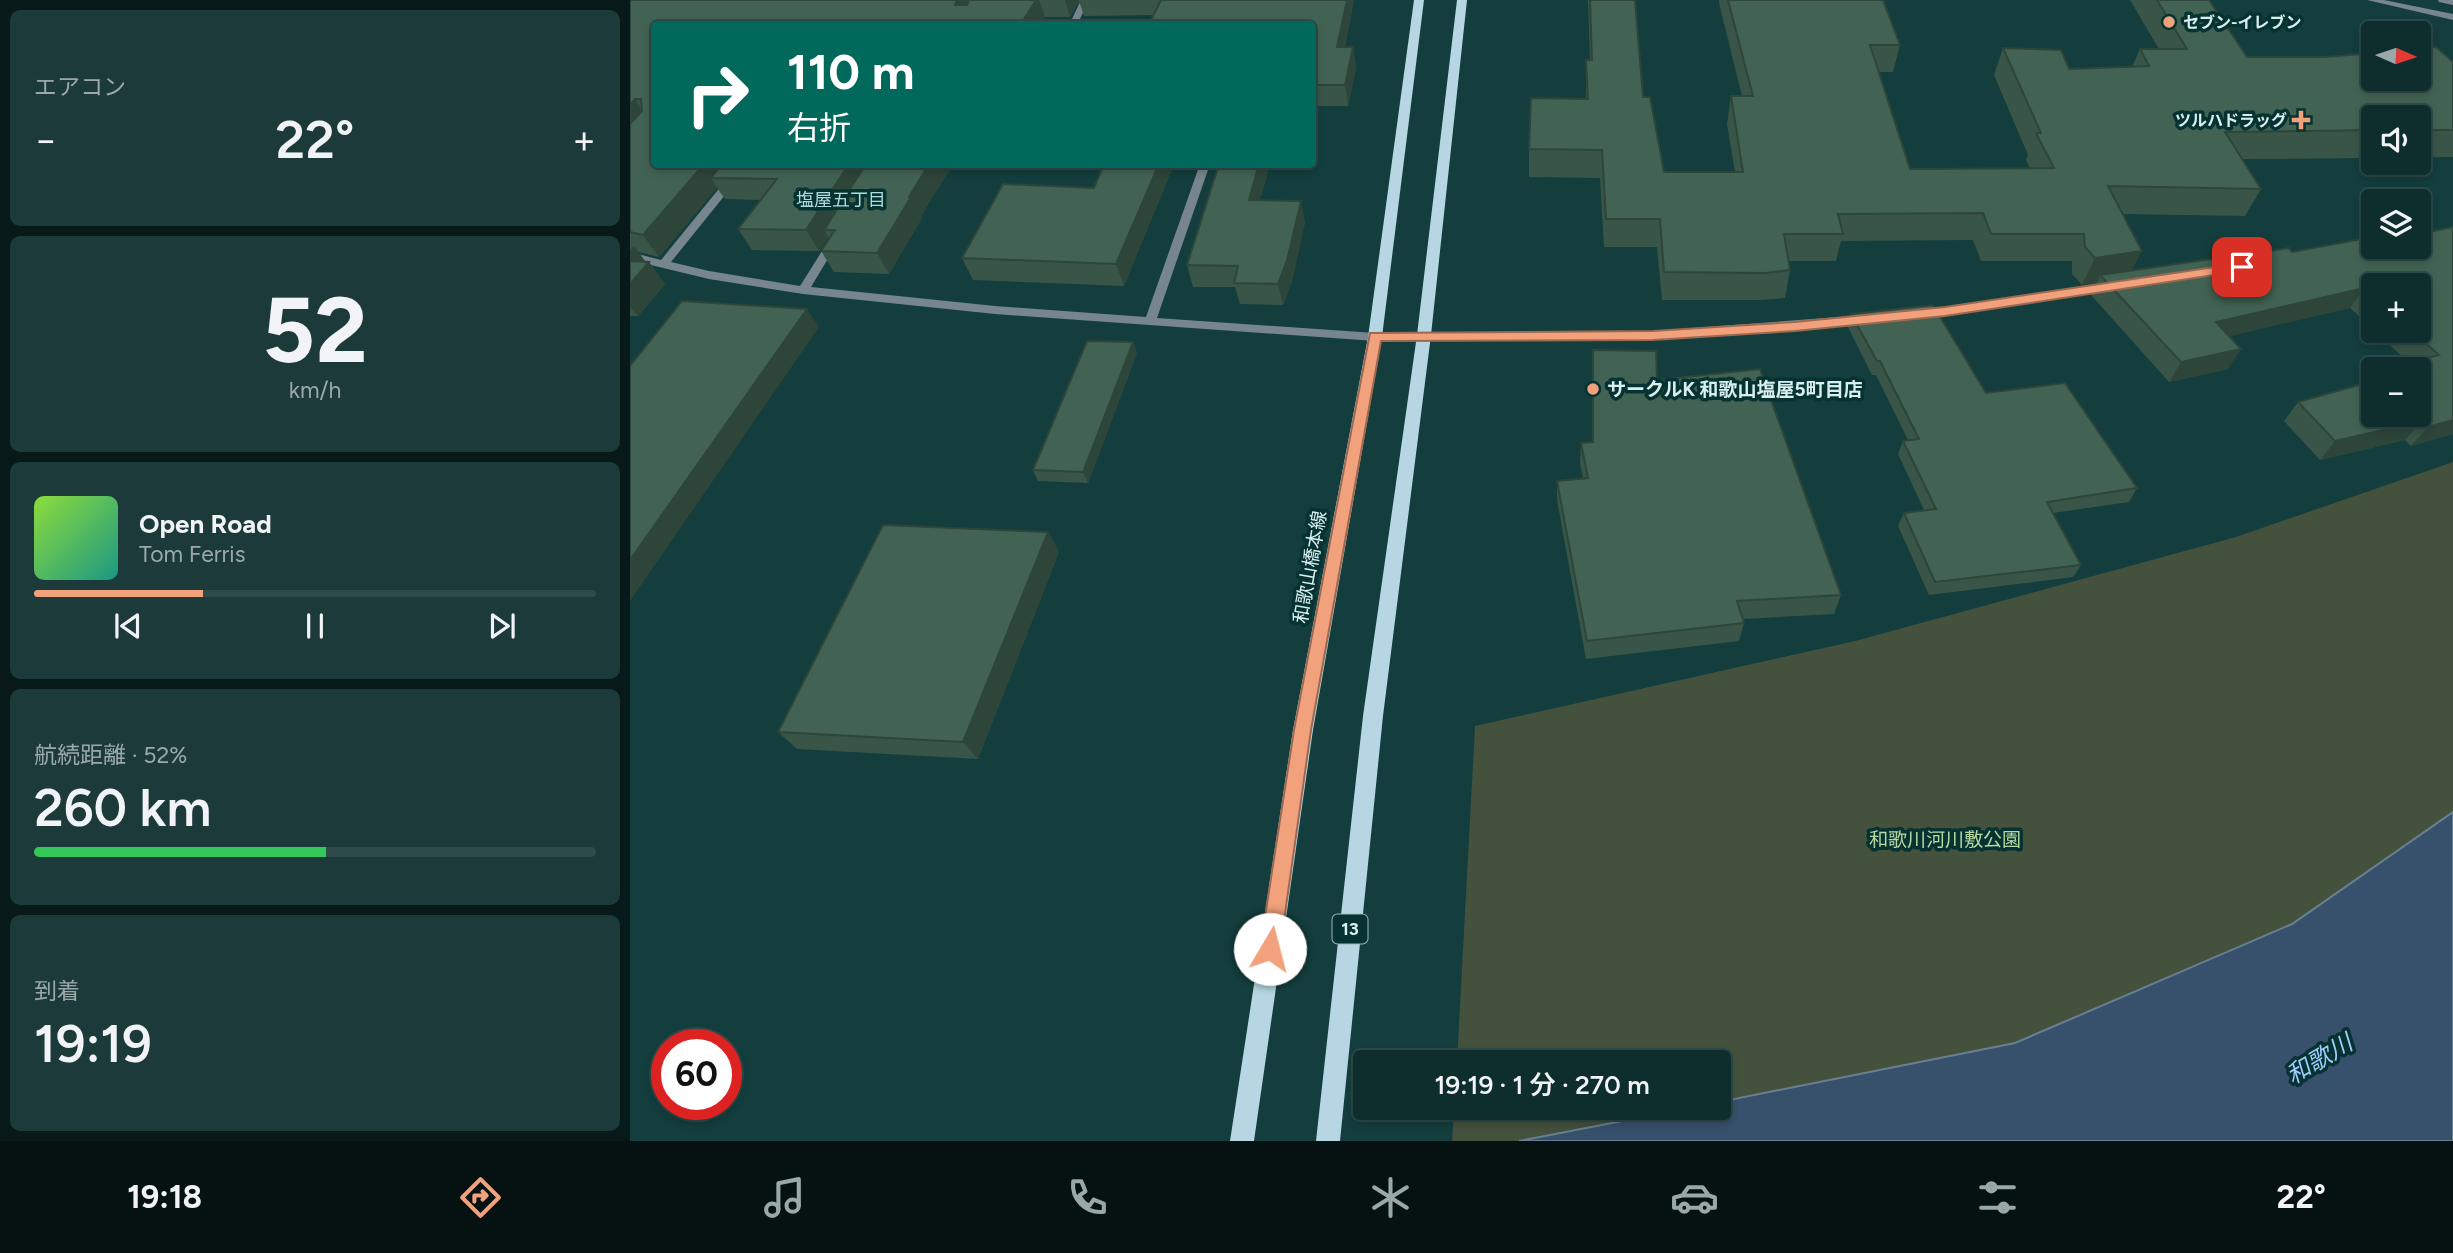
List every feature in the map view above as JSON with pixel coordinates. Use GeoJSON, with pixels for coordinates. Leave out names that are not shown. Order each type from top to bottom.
{"type":"FeatureCollection","features":[{"type":"Feature","properties":{"kind":"main road","name":"和歌山橋本線"},"geometry":{"type":"LineString","coordinates":[[1242,1141],[1303,730],[1375,337],[1419,0]]}},
{"type":"Feature","properties":{"kind":"main road","name":"13"},"geometry":{"type":"LineString","coordinates":[[1328,1141],[1373,716],[1424,335],[1462,0]]}},
{"type":"Feature","properties":{"kind":"street"},"geometry":{"type":"LineString","coordinates":[[1075,21],[1085,0]]}},
{"type":"Feature","properties":{"kind":"street"},"geometry":{"type":"LineString","coordinates":[[2371,0],[2453,17]]}},
{"type":"Feature","properties":{"kind":"street"},"geometry":{"type":"LineString","coordinates":[[2442,0],[2453,2]]}},
{"type":"Feature","properties":{"kind":"street"},"geometry":{"type":"LineString","coordinates":[[664,264],[742,168]]}},
{"type":"Feature","properties":{"kind":"street"},"geometry":{"type":"LineString","coordinates":[[1150,322],[1204,168]]}},
{"type":"Feature","properties":{"kind":"street"},"geometry":{"type":"LineString","coordinates":[[803,290],[839,233]]}},
{"type":"Feature","properties":{"kind":"street"},"geometry":{"type":"LineString","coordinates":[[630,256],[709,275],[803,290],[995,310],[1375,337],[1653,335],[1877,318]]}},
{"type":"Feature","properties":{"kind":"street"},"geometry":{"type":"LineString","coordinates":[[1904,316],[2121,285]]}},
{"type":"Feature","properties":{"kind":"green space","name":"和歌川河川敷公園"},"geometry":{"type":"Polygon","coordinates":[[[2453,462],[2453,812],[2292,924],[2015,1043],[1731,1100],[1731,1050],[1458,1050],[1475,726],[1855,641],[2236,537],[2453,462]]]}},
{"type":"Feature","properties":{"kind":"green space"},"geometry":{"type":"Polygon","coordinates":[[[1453,1120],[1628,1120],[1519,1141],[1452,1141],[1453,1120]]]}},
{"type":"Feature","properties":{"kind":"water","name":"和歌川"},"geometry":{"type":"Polygon","coordinates":[[[2453,812],[2453,1141],[1519,1141],[1628,1120],[1731,1120],[1731,1100],[2015,1043],[2292,924],[2453,812]]]}},
{"type":"Feature","properties":{"kind":"building"},"geometry":{"type":"Polygon","coordinates":[[[630,0],[957,0],[955,5],[967,5],[969,0],[1036,0],[1023,21],[651,21],[651,168],[701,168],[643,235],[630,232],[630,124],[642,111],[641,99],[635,99],[630,105],[630,0]]]}},
{"type":"Feature","properties":{"kind":"building"},"geometry":{"type":"Polygon","coordinates":[[[1161,0],[1347,0],[1337,47],[1353,47],[1345,85],[1316,85],[1316,21],[1150,21],[1161,0]]]}},
{"type":"Feature","properties":{"kind":"building"},"geometry":{"type":"Polygon","coordinates":[[[1590,0],[1635,0],[1643,97],[1650,97],[1664,172],[1743,172],[1731,96],[1753,96],[1728,0],[1883,0],[1900,45],[1870,45],[1910,169],[2054,168],[2036,133],[2041,133],[2003,48],[2061,50],[2069,69],[2149,66],[2140,49],[2187,49],[2157,0],[2209,0],[2247,57],[2361,54],[2361,91],[2431,91],[2431,48],[2436,47],[2453,62],[2453,130],[2431,130],[2431,105],[2361,105],[2361,130],[2225,132],[2261,189],[2108,186],[2142,251],[2095,258],[2085,247],[2084,234],[1991,234],[1983,213],[1838,214],[1843,234],[1784,234],[1790,270],[1765,273],[1664,272],[1660,219],[1606,219],[1602,150],[1529,149],[1531,98],[1588,99],[1586,60],[1592,60],[1590,0]]]}},
{"type":"Feature","properties":{"kind":"building"},"geometry":{"type":"Polygon","coordinates":[[[719,168],[846,168],[806,230],[738,229],[777,179],[711,178],[719,168]]]}},
{"type":"Feature","properties":{"kind":"building"},"geometry":{"type":"Polygon","coordinates":[[[863,168],[927,168],[877,253],[821,251],[835,230],[824,230],[863,168]]]}},
{"type":"Feature","properties":{"kind":"building"},"geometry":{"type":"Polygon","coordinates":[[[1102,168],[1157,168],[1116,264],[962,258],[1003,184],[1094,188],[1102,168]]]}},
{"type":"Feature","properties":{"kind":"building"},"geometry":{"type":"Polygon","coordinates":[[[1218,168],[1258,168],[1249,200],[1301,201],[1287,260],[1278,284],[1234,283],[1238,266],[1187,265],[1218,168]]]}},
{"type":"Feature","properties":{"kind":"building"},"geometry":{"type":"Polygon","coordinates":[[[2453,227],[2453,420],[2431,426],[2431,357],[2439,355],[2426,343],[2431,343],[2431,273],[2361,273],[2361,289],[2216,322],[2241,349],[2181,362],[2100,275],[2289,248],[2292,252],[2361,239],[2361,259],[2431,259],[2431,231],[2453,227]]]}},
{"type":"Feature","properties":{"kind":"building"},"geometry":{"type":"Polygon","coordinates":[[[630,261],[649,262],[630,284],[630,261]]]}},
{"type":"Feature","properties":{"kind":"building"},"geometry":{"type":"Polygon","coordinates":[[[682,301],[807,309],[630,560],[630,366],[682,301]]]}},
{"type":"Feature","properties":{"kind":"building"},"geometry":{"type":"Polygon","coordinates":[[[1933,305],[1986,393],[2065,383],[2137,488],[2047,502],[2081,565],[1935,582],[1904,513],[1936,509],[1903,441],[1919,439],[1880,361],[1877,361],[1851,314],[1933,305]]]}},
{"type":"Feature","properties":{"kind":"building"},"geometry":{"type":"Polygon","coordinates":[[[1087,341],[1133,342],[1083,472],[1033,470],[1087,341]]]}},
{"type":"Feature","properties":{"kind":"building"},"geometry":{"type":"Polygon","coordinates":[[[1593,350],[1656,351],[1657,380],[1760,369],[1841,595],[1737,601],[1744,623],[1587,641],[1557,481],[1588,478],[1581,443],[1593,442],[1593,350]]]}},
{"type":"Feature","properties":{"kind":"building"},"geometry":{"type":"Polygon","coordinates":[[[2361,384],[2361,427],[2396,427],[2335,441],[2298,402],[2361,384]]]}},
{"type":"Feature","properties":{"kind":"building"},"geometry":{"type":"Polygon","coordinates":[[[883,525],[1048,532],[963,742],[778,732],[883,525]]]}},
{"type":"Feature","properties":{"kind":"place","name":"セブン-イレブン"},"geometry":{"type":"Point","coordinates":[2169,22]}},
{"type":"Feature","properties":{"kind":"place","name":"ツルハドラッグ"},"geometry":{"type":"Point","coordinates":[2301,120]}},
{"type":"Feature","properties":{"kind":"place","name":"サークルK 和歌山塩屋5町目店"},"geometry":{"type":"Point","coordinates":[1593,389]}},
{"type":"Feature","properties":{"kind":"district","name":"塩屋五丁目"},"geometry":{"type":"Point","coordinates":[841,200]}},
{"type":"Feature","properties":{"kind":"route"},"geometry":{"type":"LineString","coordinates":[[1270,949],[1303,730],[1375,337],[1653,335],[1795,327],[1945,312],[2242,267]]}}]}
